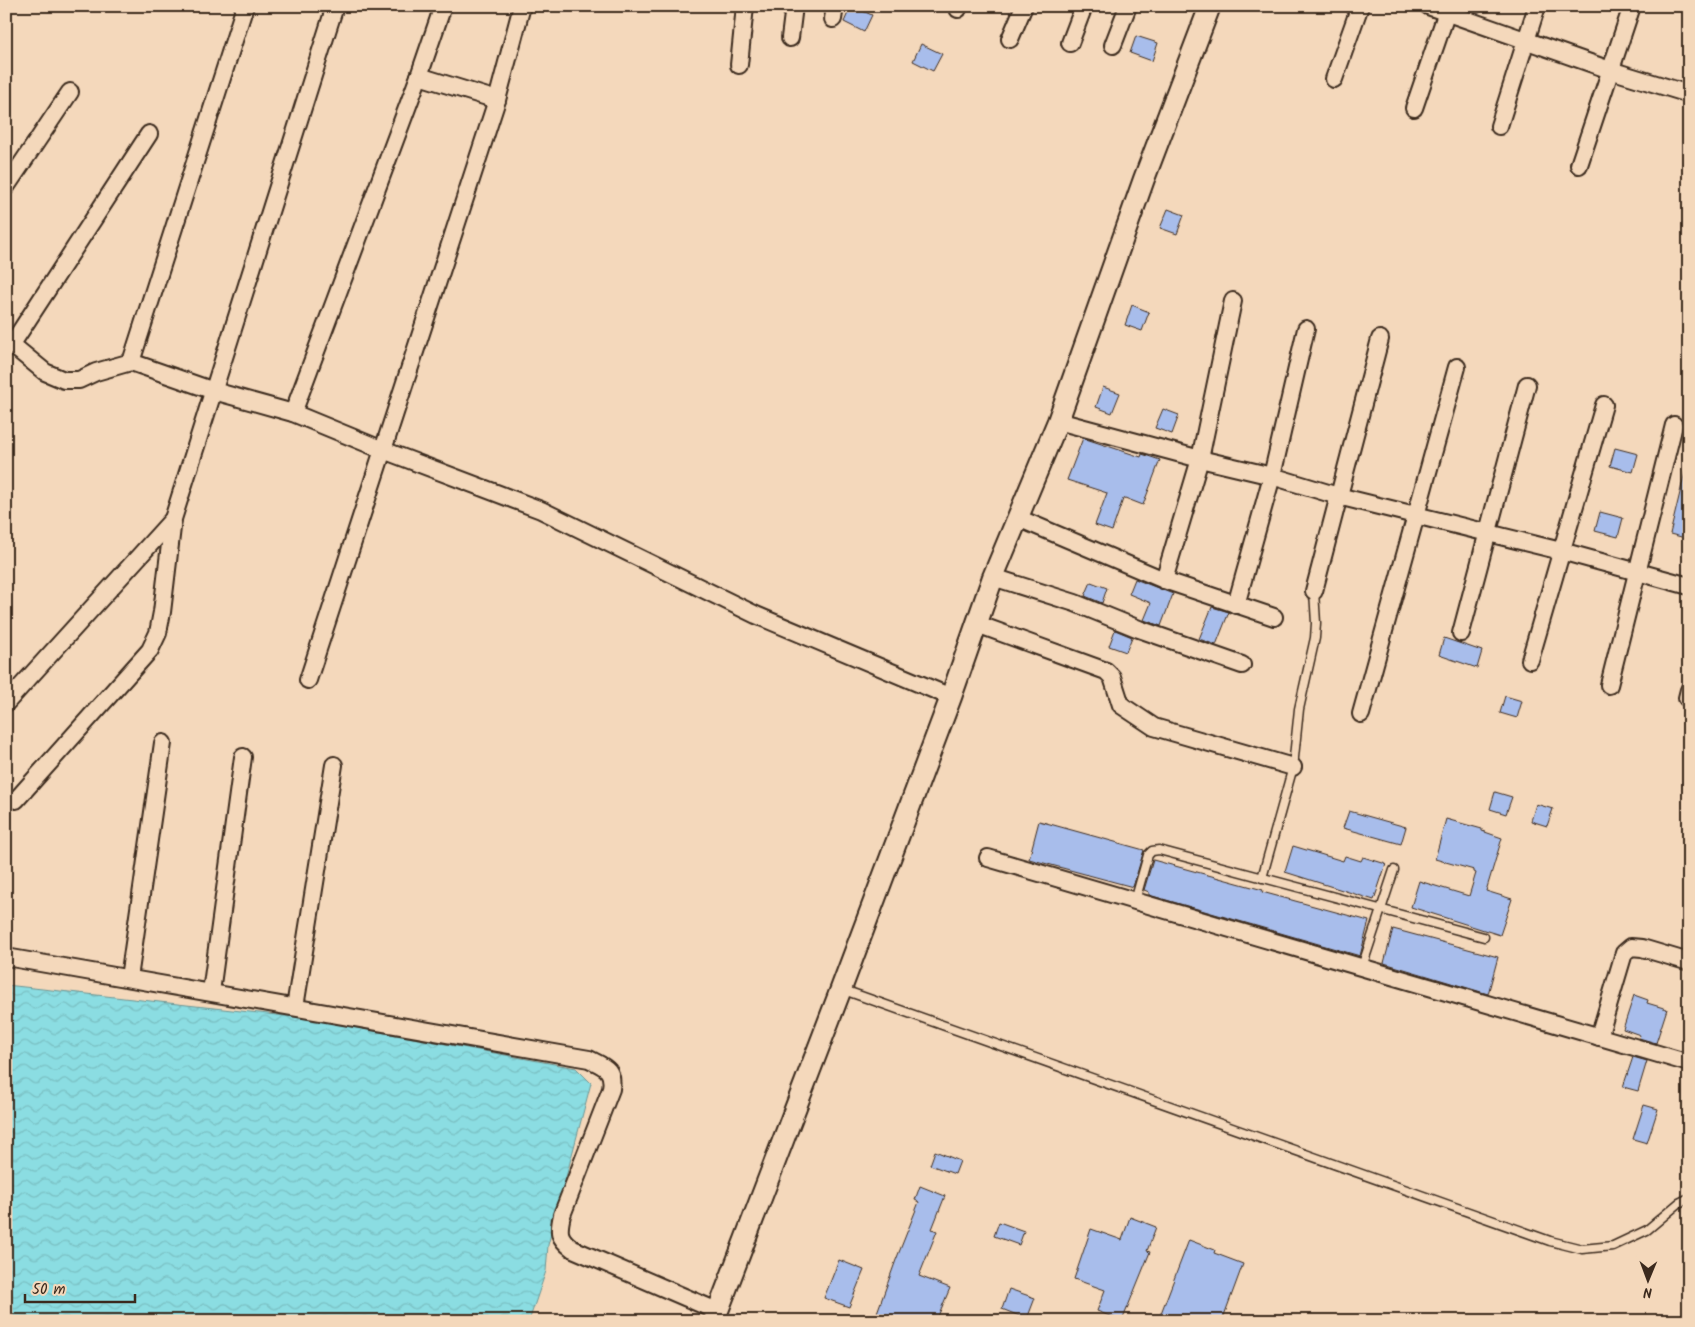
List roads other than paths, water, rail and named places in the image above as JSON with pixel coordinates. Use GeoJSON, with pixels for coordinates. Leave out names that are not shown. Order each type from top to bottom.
{"type":"FeatureCollection","features":[{"type":"Feature","properties":{"kind":"street"},"geometry":{"type":"LineString","coordinates":[[131,362],[245,6]]}},
{"type":"Feature","properties":{"kind":"street"},"geometry":{"type":"LineString","coordinates":[[16,800],[150,650],[158,633],[173,519],[335,6]]}},
{"type":"Feature","properties":{"kind":"street"},"geometry":{"type":"LineString","coordinates":[[293,413],[419,76],[443,6]]}},
{"type":"Feature","properties":{"kind":"street"},"geometry":{"type":"LineString","coordinates":[[308,680],[497,100],[522,6]]}},
{"type":"Feature","properties":{"kind":"street"},"geometry":{"type":"LineString","coordinates":[[739,64],[745,6]]}},
{"type":"Feature","properties":{"kind":"street"},"geometry":{"type":"LineString","coordinates":[[790,38],[794,6]]}},
{"type":"Feature","properties":{"kind":"street"},"geometry":{"type":"LineString","coordinates":[[1010,39],[1024,6]]}},
{"type":"Feature","properties":{"kind":"street"},"geometry":{"type":"LineString","coordinates":[[1070,43],[1084,6]]}},
{"type":"Feature","properties":{"kind":"street"},"geometry":{"type":"LineString","coordinates":[[1113,44],[1128,6]]}},
{"type":"Feature","properties":{"kind":"street"},"geometry":{"type":"LineString","coordinates":[[6,956],[590,1059],[607,1068],[613,1078],[611,1089],[562,1215],[559,1230],[563,1242],[573,1249],[716,1316],[951,697],[993,577],[1058,421],[1144,178],[1210,6]]}},
{"type":"Feature","properties":{"kind":"street"},"geometry":{"type":"LineString","coordinates":[[1334,79],[1360,6]]}},
{"type":"Feature","properties":{"kind":"street"},"geometry":{"type":"LineString","coordinates":[[1428,6],[1447,10],[1610,70],[1689,94]]}},
{"type":"Feature","properties":{"kind":"street"},"geometry":{"type":"LineString","coordinates":[[1499,126],[1537,6]]}},
{"type":"Feature","properties":{"kind":"street"},"geometry":{"type":"LineString","coordinates":[[1579,165],[1632,6]]}},
{"type":"Feature","properties":{"kind":"street"},"geometry":{"type":"LineString","coordinates":[[1414,108],[1447,10]]}},
{"type":"Feature","properties":{"kind":"street"},"geometry":{"type":"LineString","coordinates":[[419,76],[497,100]]}},
{"type":"Feature","properties":{"kind":"street"},"geometry":{"type":"LineString","coordinates":[[6,188],[70,92]]}},
{"type":"Feature","properties":{"kind":"street"},"geometry":{"type":"LineString","coordinates":[[149,134],[9,342],[45,372],[64,380],[79,380],[96,372],[131,362],[214,391],[293,413],[383,450],[541,510],[756,615],[951,697]]}},
{"type":"Feature","properties":{"kind":"street"},"geometry":{"type":"LineString","coordinates":[[1164,580],[1200,458],[1233,301]]}},
{"type":"Feature","properties":{"kind":"street"},"geometry":{"type":"LineString","coordinates":[[1236,605],[1272,476],[1306,329]]}},
{"type":"Feature","properties":{"kind":"street"},"geometry":{"type":"LineString","coordinates":[[1314,592],[1380,339]]}},
{"type":"Feature","properties":{"kind":"street"},"geometry":{"type":"LineString","coordinates":[[1361,714],[1457,367]]}},
{"type":"Feature","properties":{"kind":"street"},"geometry":{"type":"LineString","coordinates":[[1461,633],[1527,385]]}},
{"type":"Feature","properties":{"kind":"street"},"geometry":{"type":"LineString","coordinates":[[1530,660],[1604,405]]}},
{"type":"Feature","properties":{"kind":"street"},"geometry":{"type":"LineString","coordinates":[[1058,421],[1272,476],[1338,496],[1416,514],[1689,586]]}},
{"type":"Feature","properties":{"kind":"street"},"geometry":{"type":"LineString","coordinates":[[1608,685],[1674,425]]}},
{"type":"Feature","properties":{"kind":"street"},"geometry":{"type":"LineString","coordinates":[[1018,518],[1164,580],[1274,617]]}},
{"type":"Feature","properties":{"kind":"street"},"geometry":{"type":"LineString","coordinates":[[6,703],[173,519]]}},
{"type":"Feature","properties":{"kind":"street"},"geometry":{"type":"LineString","coordinates":[[993,577],[1075,603],[1139,629],[1242,665]]}},
{"type":"Feature","properties":{"kind":"street"},"geometry":{"type":"LineString","coordinates":[[977,624],[1106,671],[1112,677],[1121,704],[1154,727],[1293,767]]}},
{"type":"Feature","properties":{"kind":"street"},"geometry":{"type":"LineString","coordinates":[[129,978],[163,743]]}},
{"type":"Feature","properties":{"kind":"street"},"geometry":{"type":"LineString","coordinates":[[211,992],[243,757]]}},
{"type":"Feature","properties":{"kind":"street"},"geometry":{"type":"LineString","coordinates":[[295,1007],[334,765]]}},
{"type":"Feature","properties":{"kind":"street"},"geometry":{"type":"LineString","coordinates":[[988,858],[1689,1063]]}},
{"type":"Feature","properties":{"kind":"street"},"geometry":{"type":"LineString","coordinates":[[1599,1037],[1624,953],[1631,947],[1642,948],[1689,962]]}},
{"type":"Feature","properties":{"kind":"lane"},"geometry":{"type":"LineString","coordinates":[[1262,878],[1293,767],[1298,709],[1315,638],[1314,592]]}},
{"type":"Feature","properties":{"kind":"lane"},"geometry":{"type":"LineString","coordinates":[[1135,900],[1148,855],[1152,851],[1159,850],[1484,937]]}},
{"type":"Feature","properties":{"kind":"lane"},"geometry":{"type":"LineString","coordinates":[[1362,967],[1394,870]]}},
{"type":"Feature","properties":{"kind":"lane"},"geometry":{"type":"LineString","coordinates":[[841,989],[1550,1241],[1582,1249],[1613,1246],[1647,1230],[1679,1203],[1689,1198]]}},
{"type":"Feature","properties":{"kind":"water"},"geometry":{"type":"Polygon","coordinates":[[[6,985],[304,1018],[576,1068],[591,1083],[548,1245],[546,1271],[529,1321],[6,1321],[6,985]]]}}]}
